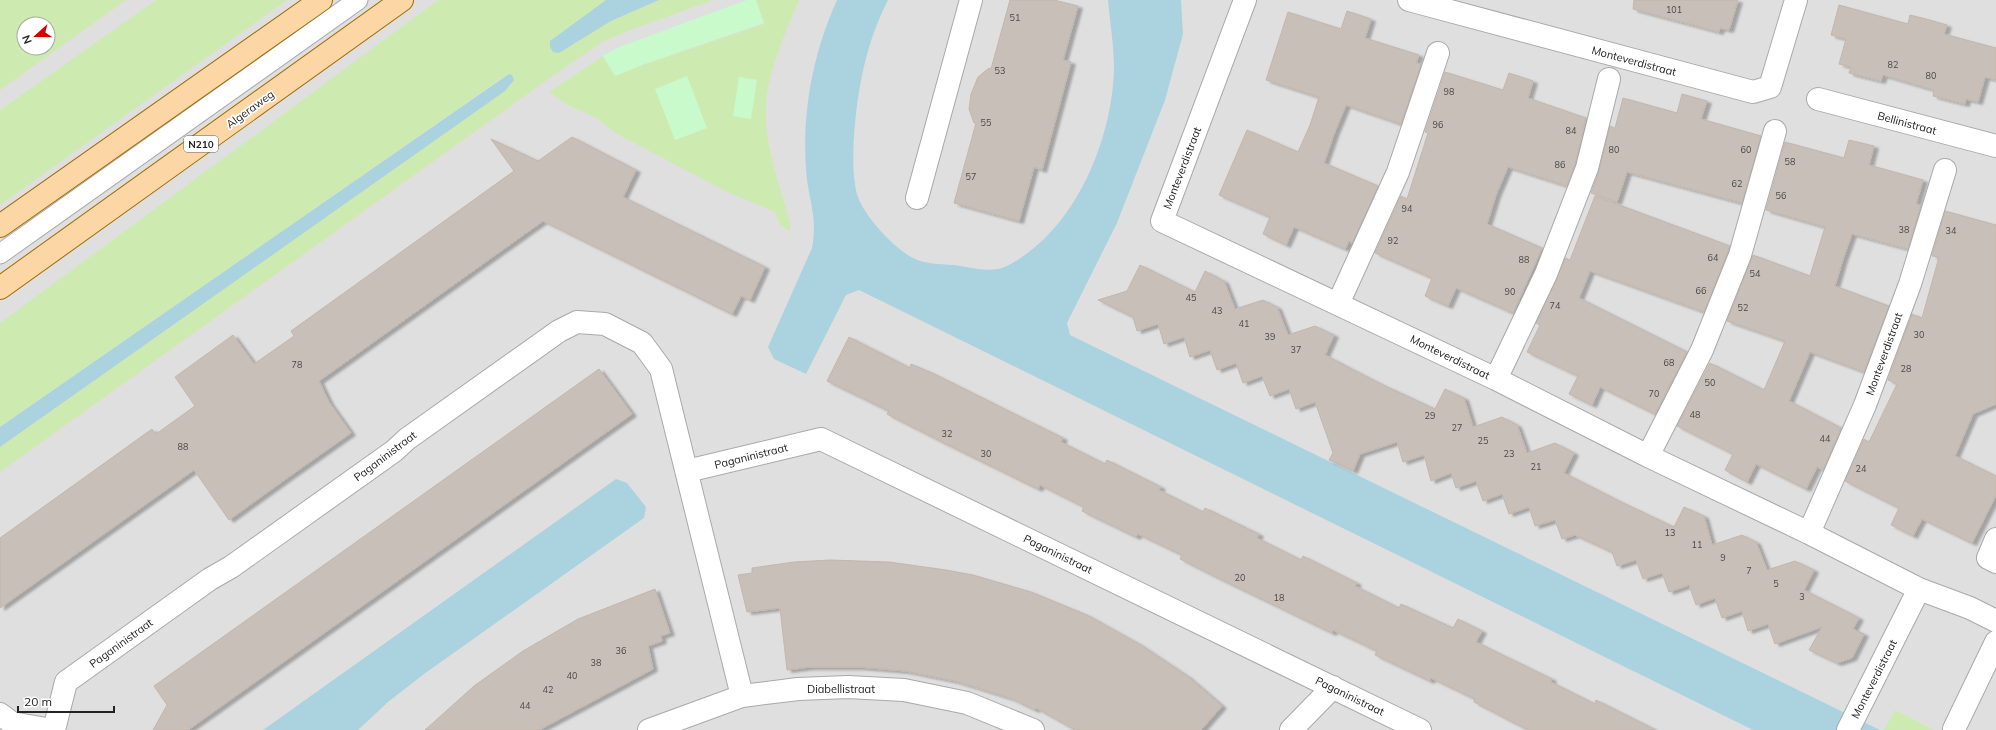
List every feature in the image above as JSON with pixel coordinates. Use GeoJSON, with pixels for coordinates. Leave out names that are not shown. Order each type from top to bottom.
{"type":"FeatureCollection","features":[{"type":"Feature","properties":{"kind":"main road"},"geometry":{"type":"LineString","coordinates":[[0,226],[321,0]]}},
{"type":"Feature","properties":{"kind":"main road","name":"Algeraweg"},"geometry":{"type":"LineString","coordinates":[[0,288],[402,0]]}},
{"type":"Feature","properties":{"kind":"street"},"geometry":{"type":"LineString","coordinates":[[917,198],[971,0]]}},
{"type":"Feature","properties":{"kind":"street","name":"Monteverdistraat"},"geometry":{"type":"LineString","coordinates":[[1245,0],[1162,221],[1496,380],[1648,456],[1809,533],[1919,589],[1848,730]]}},
{"type":"Feature","properties":{"kind":"street","name":"Monteverdistraat"},"geometry":{"type":"LineString","coordinates":[[1409,0],[1753,92],[1770,87],[1796,0]]}},
{"type":"Feature","properties":{"kind":"street"},"geometry":{"type":"LineString","coordinates":[[1338,304],[1398,172],[1438,53]]}},
{"type":"Feature","properties":{"kind":"street","name":"Monteverdistraat"},"geometry":{"type":"LineString","coordinates":[[1496,380],[1546,274],[1584,175],[1609,79]]}},
{"type":"Feature","properties":{"kind":"street","name":"Bellinistraat"},"geometry":{"type":"LineString","coordinates":[[1818,99],[1996,146]]}},
{"type":"Feature","properties":{"kind":"street"},"geometry":{"type":"LineString","coordinates":[[1648,456],[1702,350],[1740,255],[1774,131]]}},
{"type":"Feature","properties":{"kind":"street","name":"Monteverdistraat"},"geometry":{"type":"LineString","coordinates":[[1809,533],[1865,405],[1910,284],[1946,170]]}},
{"type":"Feature","properties":{"kind":"street","name":"Paganinistraat"},"geometry":{"type":"LineString","coordinates":[[53,730],[66,682],[210,579],[231,567],[394,452],[407,439],[552,335],[577,322],[605,324],[642,343],[661,369],[742,696]]}},
{"type":"Feature","properties":{"kind":"street","name":"Paganinistraat"},"geometry":{"type":"LineString","coordinates":[[687,471],[821,439],[1420,730]]}},
{"type":"Feature","properties":{"kind":"street"},"geometry":{"type":"LineString","coordinates":[[1996,538],[1988,558],[1996,562]]}},
{"type":"Feature","properties":{"kind":"street"},"geometry":{"type":"LineString","coordinates":[[1919,589],[1970,608],[1996,621]]}},
{"type":"Feature","properties":{"kind":"street"},"geometry":{"type":"LineString","coordinates":[[1954,729],[1996,642]]}},
{"type":"Feature","properties":{"kind":"street","name":"Diabellistraat"},"geometry":{"type":"LineString","coordinates":[[649,730],[742,696],[798,689],[848,687],[904,690],[967,703],[1033,730]]}},
{"type":"Feature","properties":{"kind":"street"},"geometry":{"type":"LineString","coordinates":[[1291,730],[1333,687]]}},
{"type":"Feature","properties":{"kind":"street"},"geometry":{"type":"LineString","coordinates":[[0,714],[12,723],[53,730]]}},
{"type":"Feature","properties":{"kind":"lane","name":"N210"},"geometry":{"type":"LineString","coordinates":[[0,254],[358,0]]}},
{"type":"Feature","properties":{"kind":"shaded area"},"geometry":{"type":"Polygon","coordinates":[[[0,0],[1996,0],[1996,730],[0,730],[0,0]]]}},
{"type":"Feature","properties":{"kind":"green space"},"geometry":{"type":"Polygon","coordinates":[[[0,0],[126,0],[56,50],[56,16],[16,16],[16,56],[48,56],[0,90],[0,0]]]}},
{"type":"Feature","properties":{"kind":"green space"},"geometry":{"type":"Polygon","coordinates":[[[156,0],[287,0],[0,205],[0,110],[156,0]]]}},
{"type":"Feature","properties":{"kind":"green space"},"geometry":{"type":"Polygon","coordinates":[[[438,0],[606,0],[550,41],[611,21],[659,0],[713,0],[625,32],[602,42],[0,472],[0,447],[510,86],[508,74],[0,427],[0,323],[438,0]]]}},
{"type":"Feature","properties":{"kind":"green space"},"geometry":{"type":"Polygon","coordinates":[[[747,0],[756,0],[764,23],[642,65],[615,76],[603,56],[619,47],[747,0]]]}},
{"type":"Feature","properties":{"kind":"green space"},"geometry":{"type":"Polygon","coordinates":[[[756,0],[799,0],[774,66],[767,93],[766,105],[766,120],[770,150],[790,223],[790,231],[780,225],[775,212],[725,191],[617,134],[595,117],[567,105],[549,92],[603,56],[615,76],[642,65],[764,24],[756,0]]]}},
{"type":"Feature","properties":{"kind":"green space"},"geometry":{"type":"Polygon","coordinates":[[[687,76],[707,128],[675,140],[655,89],[687,76]]]}},
{"type":"Feature","properties":{"kind":"green space"},"geometry":{"type":"Polygon","coordinates":[[[739,77],[757,80],[751,119],[733,116],[739,77]]]}},
{"type":"Feature","properties":{"kind":"green space"},"geometry":{"type":"Polygon","coordinates":[[[1895,710],[1934,730],[1884,730],[1895,710]]]}},
{"type":"Feature","properties":{"kind":"water"},"geometry":{"type":"Polygon","coordinates":[[[606,0],[659,0],[611,21],[559,53],[553,52],[550,47],[550,41],[606,0]]]}},
{"type":"Feature","properties":{"kind":"water"},"geometry":{"type":"Polygon","coordinates":[[[837,0],[888,0],[882,12],[868,51],[857,105],[854,139],[854,176],[858,197],[867,214],[889,240],[905,253],[917,260],[927,263],[994,270],[1007,266],[1031,250],[1052,231],[1070,207],[1085,181],[1097,154],[1106,125],[1112,97],[1114,69],[1113,43],[1108,0],[1181,0],[1183,34],[1165,100],[1117,223],[1067,323],[1070,335],[1880,730],[1753,730],[859,290],[846,295],[806,374],[774,359],[768,347],[812,248],[814,237],[813,217],[807,180],[805,148],[808,104],[811,83],[821,41],[837,0]]]}},
{"type":"Feature","properties":{"kind":"water"},"geometry":{"type":"Polygon","coordinates":[[[509,74],[512,75],[514,80],[505,91],[0,447],[0,427],[509,74]]]}},
{"type":"Feature","properties":{"kind":"water"},"geometry":{"type":"Polygon","coordinates":[[[616,479],[627,483],[646,507],[644,518],[424,674],[388,702],[358,730],[263,730],[616,479]]]}},
{"type":"Feature","properties":{"kind":"building"},"geometry":{"type":"Polygon","coordinates":[[[1010,0],[1054,0],[1078,6],[1063,60],[1071,62],[1042,170],[1034,167],[1019,221],[954,203],[976,123],[974,123],[969,109],[971,94],[978,77],[989,68],[991,69],[1010,0]]]}},
{"type":"Feature","properties":{"kind":"building"},"geometry":{"type":"Polygon","coordinates":[[[1634,0],[1738,0],[1729,30],[1720,28],[1719,32],[1633,9],[1634,0]]]}},
{"type":"Feature","properties":{"kind":"building"},"geometry":{"type":"Polygon","coordinates":[[[1839,5],[1908,24],[1910,15],[1926,19],[1947,25],[1944,34],[1996,48],[1996,80],[1985,77],[1978,102],[1966,99],[1965,104],[1933,96],[1934,90],[1883,75],[1881,81],[1849,73],[1851,67],[1839,64],[1846,39],[1831,35],[1839,5]]]}},
{"type":"Feature","properties":{"kind":"building"},"geometry":{"type":"Polygon","coordinates":[[[1347,11],[1371,19],[1365,38],[1419,55],[1416,63],[1421,64],[1401,124],[1346,105],[1334,134],[1324,163],[1378,186],[1352,243],[1349,241],[1345,249],[1294,227],[1286,245],[1263,234],[1270,217],[1219,195],[1247,130],[1298,152],[1310,125],[1319,97],[1266,80],[1288,12],[1341,29],[1347,11]]]}},
{"type":"Feature","properties":{"kind":"building"},"geometry":{"type":"Polygon","coordinates":[[[1445,72],[1503,90],[1509,73],[1533,81],[1528,98],[1586,118],[1575,164],[1567,186],[1508,167],[1496,195],[1487,224],[1542,248],[1513,313],[1456,288],[1448,306],[1436,301],[1425,296],[1432,278],[1375,253],[1401,196],[1407,199],[1428,133],[1425,132],[1445,72]]]}},
{"type":"Feature","properties":{"kind":"building"},"geometry":{"type":"Polygon","coordinates":[[[1682,94],[1707,101],[1701,119],[1761,136],[1742,203],[1627,172],[1617,202],[1591,193],[1599,171],[1610,126],[1615,128],[1623,98],[1677,113],[1682,94]]]}},
{"type":"Feature","properties":{"kind":"building"},"geometry":{"type":"Polygon","coordinates":[[[572,137],[636,170],[623,197],[765,267],[750,300],[741,296],[732,314],[543,221],[319,381],[329,402],[351,433],[229,520],[194,470],[0,608],[0,538],[152,429],[156,434],[195,406],[175,377],[233,335],[254,364],[294,336],[291,331],[514,171],[491,139],[538,161],[572,137]]]}},
{"type":"Feature","properties":{"kind":"building"},"geometry":{"type":"Polygon","coordinates":[[[1849,140],[1874,146],[1869,165],[1923,180],[1916,204],[1921,205],[1908,249],[1852,234],[1835,286],[1889,306],[1864,372],[1810,352],[1789,401],[1841,428],[1823,470],[1817,467],[1806,489],[1756,464],[1747,482],[1725,470],[1733,454],[1677,426],[1710,363],[1764,390],[1785,341],[1727,321],[1753,255],[1810,276],[1825,227],[1766,210],[1785,142],[1844,158],[1849,140]]]}},
{"type":"Feature","properties":{"kind":"building"},"geometry":{"type":"Polygon","coordinates":[[[1595,196],[1730,246],[1704,312],[1590,271],[1579,298],[1687,352],[1655,414],[1600,387],[1592,405],[1569,394],[1578,376],[1527,352],[1540,325],[1536,323],[1565,258],[1570,260],[1595,196]]]}},
{"type":"Feature","properties":{"kind":"building"},"geometry":{"type":"Polygon","coordinates":[[[1945,211],[1996,225],[1996,404],[1973,414],[1955,456],[1996,476],[1996,495],[1972,543],[1922,519],[1913,536],[1891,525],[1899,508],[1845,481],[1864,439],[1869,442],[1897,384],[1888,380],[1912,314],[1922,318],[1939,257],[1932,256],[1945,211]]]}},
{"type":"Feature","properties":{"kind":"building"},"geometry":{"type":"Polygon","coordinates":[[[1140,265],[1195,292],[1205,271],[1224,281],[1235,309],[1263,300],[1277,307],[1288,335],[1315,326],[1334,335],[1325,355],[1379,383],[1435,409],[1445,389],[1464,398],[1473,427],[1502,417],[1517,425],[1527,453],[1555,443],[1574,453],[1564,473],[1619,501],[1674,527],[1684,507],[1704,516],[1712,545],[1742,535],[1756,542],[1767,570],[1795,561],[1814,570],[1804,590],[1859,618],[1853,629],[1864,634],[1852,658],[1837,663],[1809,650],[1822,627],[1775,644],[1768,624],[1748,631],[1742,611],[1722,618],[1715,598],[1696,605],[1689,585],[1669,592],[1662,573],[1643,579],[1636,560],[1617,566],[1612,552],[1575,535],[1562,539],[1555,520],[1535,526],[1529,507],[1509,514],[1502,494],[1483,501],[1476,481],[1456,488],[1451,473],[1431,481],[1424,455],[1403,462],[1397,442],[1360,454],[1353,471],[1329,460],[1333,453],[1315,402],[1296,409],[1289,389],[1270,396],[1262,376],[1243,383],[1236,363],[1217,370],[1210,350],[1190,357],[1184,337],[1164,344],[1158,324],[1137,331],[1133,317],[1098,300],[1127,291],[1140,265]]]}},
{"type":"Feature","properties":{"kind":"building"},"geometry":{"type":"Polygon","coordinates":[[[849,337],[910,368],[911,364],[932,373],[1063,438],[1061,442],[1105,464],[1107,460],[1161,487],[1159,490],[1203,512],[1205,508],[1259,534],[1257,538],[1301,560],[1303,556],[1357,583],[1355,586],[1399,608],[1401,604],[1453,628],[1458,619],[1482,631],[1476,642],[1552,679],[1551,682],[1595,704],[1596,700],[1656,730],[1528,730],[1474,702],[1475,699],[1431,678],[1430,681],[1375,655],[1377,651],[1333,630],[1332,633],[1216,577],[1180,559],[1182,555],[1138,534],[1136,537],[1082,511],[1084,507],[1040,485],[1038,489],[940,441],[887,414],[889,411],[827,381],[849,337]]]}},
{"type":"Feature","properties":{"kind":"building"},"geometry":{"type":"Polygon","coordinates":[[[599,369],[632,414],[188,730],[153,730],[167,705],[154,686],[599,369]]]}},
{"type":"Feature","properties":{"kind":"building"},"geometry":{"type":"Polygon","coordinates":[[[830,560],[889,562],[946,570],[973,575],[1031,592],[1087,615],[1139,644],[1187,676],[1222,706],[1201,730],[1075,730],[1036,708],[1035,710],[1010,698],[955,681],[906,671],[859,667],[810,667],[787,670],[780,608],[747,612],[738,575],[752,573],[752,568],[794,562],[830,560]]]}},
{"type":"Feature","properties":{"kind":"building"},"geometry":{"type":"Polygon","coordinates":[[[655,589],[670,633],[661,636],[662,641],[648,646],[653,669],[539,730],[425,730],[474,686],[523,651],[578,619],[655,589]]]}}]}
